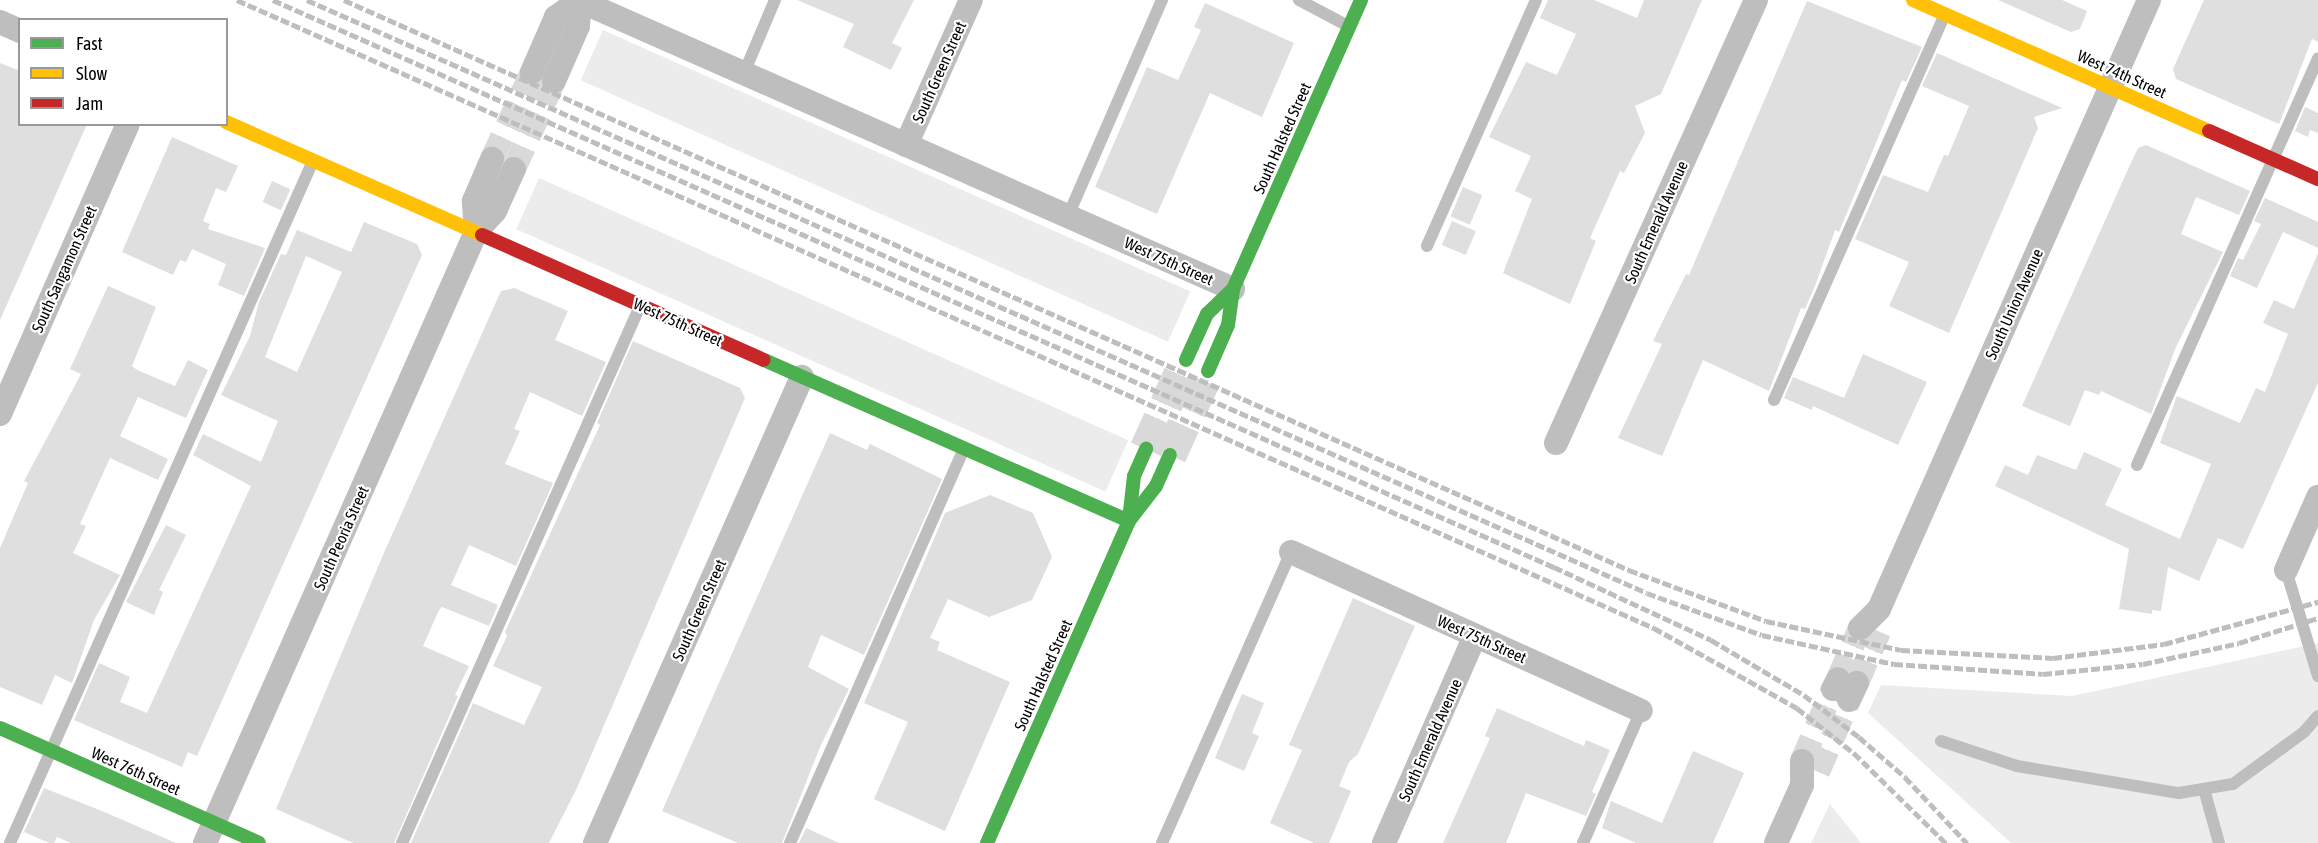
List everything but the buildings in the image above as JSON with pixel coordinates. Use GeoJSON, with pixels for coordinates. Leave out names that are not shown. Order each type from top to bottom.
{"type":"FeatureCollection","features":[{"type":"Feature","properties":{"kind":"street","name":"West 75th Street"},"geometry":{"type":"LineString","coordinates":[[579,0],[1233,289]]}},
{"type":"Feature","properties":{"kind":"street"},"geometry":{"type":"LineString","coordinates":[[532,72],[556,17],[579,0]]}},
{"type":"Feature","properties":{"kind":"street"},"geometry":{"type":"LineString","coordinates":[[554,81],[578,26],[579,0]]}},
{"type":"Feature","properties":{"kind":"street","name":"South Green Street"},"geometry":{"type":"LineString","coordinates":[[906,145],[971,0]]}},
{"type":"Feature","properties":{"kind":"street","name":"South Halsted Street"},"geometry":{"type":"LineString","coordinates":[[1208,371],[1228,325],[1233,289],[1360,0]]}},
{"type":"Feature","properties":{"kind":"street","name":"South Emerald Avenue"},"geometry":{"type":"LineString","coordinates":[[1557,443],[1756,0]]}},
{"type":"Feature","properties":{"kind":"street","name":"West 74th Street"},"geometry":{"type":"LineString","coordinates":[[1913,0],[2318,179]]}},
{"type":"Feature","properties":{"kind":"street","name":"South Union Avenue"},"geometry":{"type":"LineString","coordinates":[[1870,630],[2149,0]]}},
{"type":"Feature","properties":{"kind":"street"},"geometry":{"type":"LineString","coordinates":[[0,22],[18,30]]}},
{"type":"Feature","properties":{"kind":"street","name":"West 75th Street"},"geometry":{"type":"LineString","coordinates":[[228,123],[1129,521]]}},
{"type":"Feature","properties":{"kind":"street","name":"South Sangamon Street"},"geometry":{"type":"LineString","coordinates":[[0,414],[127,126]]}},
{"type":"Feature","properties":{"kind":"street","name":"South Peoria Street"},"geometry":{"type":"LineString","coordinates":[[476,232],[474,201],[492,159]]}},
{"type":"Feature","properties":{"kind":"street","name":"South Peoria Street"},"geometry":{"type":"LineString","coordinates":[[210,833],[476,232],[495,211],[514,169]]}},
{"type":"Feature","properties":{"kind":"street","name":"South Halsted Street"},"geometry":{"type":"LineString","coordinates":[[1186,360],[1207,314],[1233,289]]}},
{"type":"Feature","properties":{"kind":"street","name":"South Green Street"},"geometry":{"type":"LineString","coordinates":[[596,843],[802,377]]}},
{"type":"Feature","properties":{"kind":"street","name":"South Halsted Street"},"geometry":{"type":"LineString","coordinates":[[1129,521],[1134,476],[1146,449]]}},
{"type":"Feature","properties":{"kind":"street","name":"South Halsted Street"},"geometry":{"type":"LineString","coordinates":[[987,843],[1129,521],[1156,486],[1170,455]]}},
{"type":"Feature","properties":{"kind":"street"},"geometry":{"type":"LineString","coordinates":[[2286,570],[2318,497]]}},
{"type":"Feature","properties":{"kind":"street","name":"West 75th Street"},"geometry":{"type":"LineString","coordinates":[[1291,552],[1641,711]]}},
{"type":"Feature","properties":{"kind":"street","name":"South Emerald Avenue"},"geometry":{"type":"LineString","coordinates":[[1384,843],[1475,636]]}},
{"type":"Feature","properties":{"kind":"street","name":"West 76th Street"},"geometry":{"type":"LineString","coordinates":[[0,728],[51,751],[210,833],[259,843]]}},
{"type":"Feature","properties":{"kind":"street"},"geometry":{"type":"LineString","coordinates":[[1776,843],[1807,772]]}},
{"type":"Feature","properties":{"kind":"lane"},"geometry":{"type":"LineString","coordinates":[[744,73],[775,0]]}},
{"type":"Feature","properties":{"kind":"lane"},"geometry":{"type":"LineString","coordinates":[[1068,216],[1162,0]]}},
{"type":"Feature","properties":{"kind":"lane"},"geometry":{"type":"LineString","coordinates":[[1299,0],[1349,26]]}},
{"type":"Feature","properties":{"kind":"lane"},"geometry":{"type":"LineString","coordinates":[[1427,246],[1536,0]]}},
{"type":"Feature","properties":{"kind":"lane"},"geometry":{"type":"LineString","coordinates":[[1774,400],[1952,0]]}},
{"type":"Feature","properties":{"kind":"lane"},"geometry":{"type":"LineString","coordinates":[[2137,465],[2318,58]]}},
{"type":"Feature","properties":{"kind":"lane"},"geometry":{"type":"LineString","coordinates":[[10,843],[313,160]]}},
{"type":"Feature","properties":{"kind":"lane"},"geometry":{"type":"LineString","coordinates":[[402,843],[640,305]]}},
{"type":"Feature","properties":{"kind":"lane"},"geometry":{"type":"LineString","coordinates":[[790,843],[964,448]]}},
{"type":"Feature","properties":{"kind":"lane"},"geometry":{"type":"LineString","coordinates":[[1162,843],[1291,552]]}},
{"type":"Feature","properties":{"kind":"lane"},"geometry":{"type":"LineString","coordinates":[[2286,570],[2318,676]]}},
{"type":"Feature","properties":{"kind":"lane"},"geometry":{"type":"LineString","coordinates":[[1583,843],[1641,711]]}},
{"type":"Feature","properties":{"kind":"lane"},"geometry":{"type":"LineString","coordinates":[[1941,741],[2017,766],[2179,794],[2233,784],[2304,732],[2318,716]]}},
{"type":"Feature","properties":{"kind":"lane"},"geometry":{"type":"LineString","coordinates":[[2204,789],[2219,843]]}},
{"type":"Feature","properties":{"kind":"shaded area"},"geometry":{"type":"Polygon","coordinates":[[[603,30],[1190,292],[1168,342],[581,80],[603,30]]]}},
{"type":"Feature","properties":{"kind":"shaded area"},"geometry":{"type":"Polygon","coordinates":[[[539,178],[1128,440],[1105,492],[516,229],[539,178]]]}},
{"type":"Feature","properties":{"kind":"shaded area"},"geometry":{"type":"Polygon","coordinates":[[[2318,643],[2318,843],[2011,843],[1868,713],[1881,685],[2072,696],[2318,643]]]}},
{"type":"Feature","properties":{"kind":"shaded area"},"geometry":{"type":"Polygon","coordinates":[[[1830,804],[1861,843],[1811,843],[1830,804]]]}},
{"type":"Feature","properties":{"kind":"tunnel"},"geometry":{"type":"LineString","coordinates":[[492,159],[532,72]]}},
{"type":"Feature","properties":{"kind":"tunnel"},"geometry":{"type":"LineString","coordinates":[[514,169],[554,81]]}},
{"type":"Feature","properties":{"kind":"tunnel"},"geometry":{"type":"LineString","coordinates":[[1146,449],[1186,360]]}},
{"type":"Feature","properties":{"kind":"tunnel"},"geometry":{"type":"LineString","coordinates":[[1170,455],[1208,371]]}},
{"type":"Feature","properties":{"kind":"tunnel"},"geometry":{"type":"LineString","coordinates":[[1838,679],[1860,628]]}},
{"type":"Feature","properties":{"kind":"tunnel"},"geometry":{"type":"LineString","coordinates":[[1857,683],[1879,632]]}},
{"type":"Feature","properties":{"kind":"tunnel"},"geometry":{"type":"LineString","coordinates":[[1802,761],[1833,689]]}},
{"type":"Feature","properties":{"kind":"tunnel"},"geometry":{"type":"LineString","coordinates":[[1818,772],[1849,700]]}},
{"type":"Feature","properties":{"kind":"railway"},"geometry":{"type":"LineString","coordinates":[[237,0],[1654,628],[1797,708],[1854,753],[1946,843]]}},
{"type":"Feature","properties":{"kind":"railway"},"geometry":{"type":"LineString","coordinates":[[273,0],[1554,567],[1711,640],[1804,695],[1859,737],[1905,777],[1967,843]]}},
{"type":"Feature","properties":{"kind":"railway"},"geometry":{"type":"LineString","coordinates":[[307,0],[1647,593],[1762,635],[1894,664],[2043,674],[2143,664],[2239,643],[2318,618]]}},
{"type":"Feature","properties":{"kind":"railway"},"geometry":{"type":"LineString","coordinates":[[344,0],[1629,570],[1766,621],[1901,650],[2053,658],[2164,644],[2318,602]]}},
{"type":"Feature","properties":{"kind":"traffic: fast"},"geometry":{"type":"LineString","coordinates":[[1208,371],[1228,325],[1233,289],[1361,0]]}},
{"type":"Feature","properties":{"kind":"traffic: fast"},"geometry":{"type":"LineString","coordinates":[[1186,360],[1207,314],[1233,289]]}},
{"type":"Feature","properties":{"kind":"traffic: fast"},"geometry":{"type":"LineString","coordinates":[[764,360],[1129,521]]}},
{"type":"Feature","properties":{"kind":"traffic: fast"},"geometry":{"type":"LineString","coordinates":[[1129,520],[1134,476],[1146,449]]}},
{"type":"Feature","properties":{"kind":"traffic: fast"},"geometry":{"type":"LineString","coordinates":[[987,843],[1129,521],[1156,486],[1170,455]]}},
{"type":"Feature","properties":{"kind":"traffic: fast"},"geometry":{"type":"LineString","coordinates":[[0,728],[259,843]]}},
{"type":"Feature","properties":{"kind":"traffic: slow"},"geometry":{"type":"LineString","coordinates":[[1913,0],[2209,131]]}},
{"type":"Feature","properties":{"kind":"traffic: slow"},"geometry":{"type":"LineString","coordinates":[[228,123],[482,235]]}},
{"type":"Feature","properties":{"kind":"traffic: jam"},"geometry":{"type":"LineString","coordinates":[[2209,131],[2318,179]]}},
{"type":"Feature","properties":{"kind":"traffic: jam"},"geometry":{"type":"LineString","coordinates":[[482,235],[764,360]]}}]}
